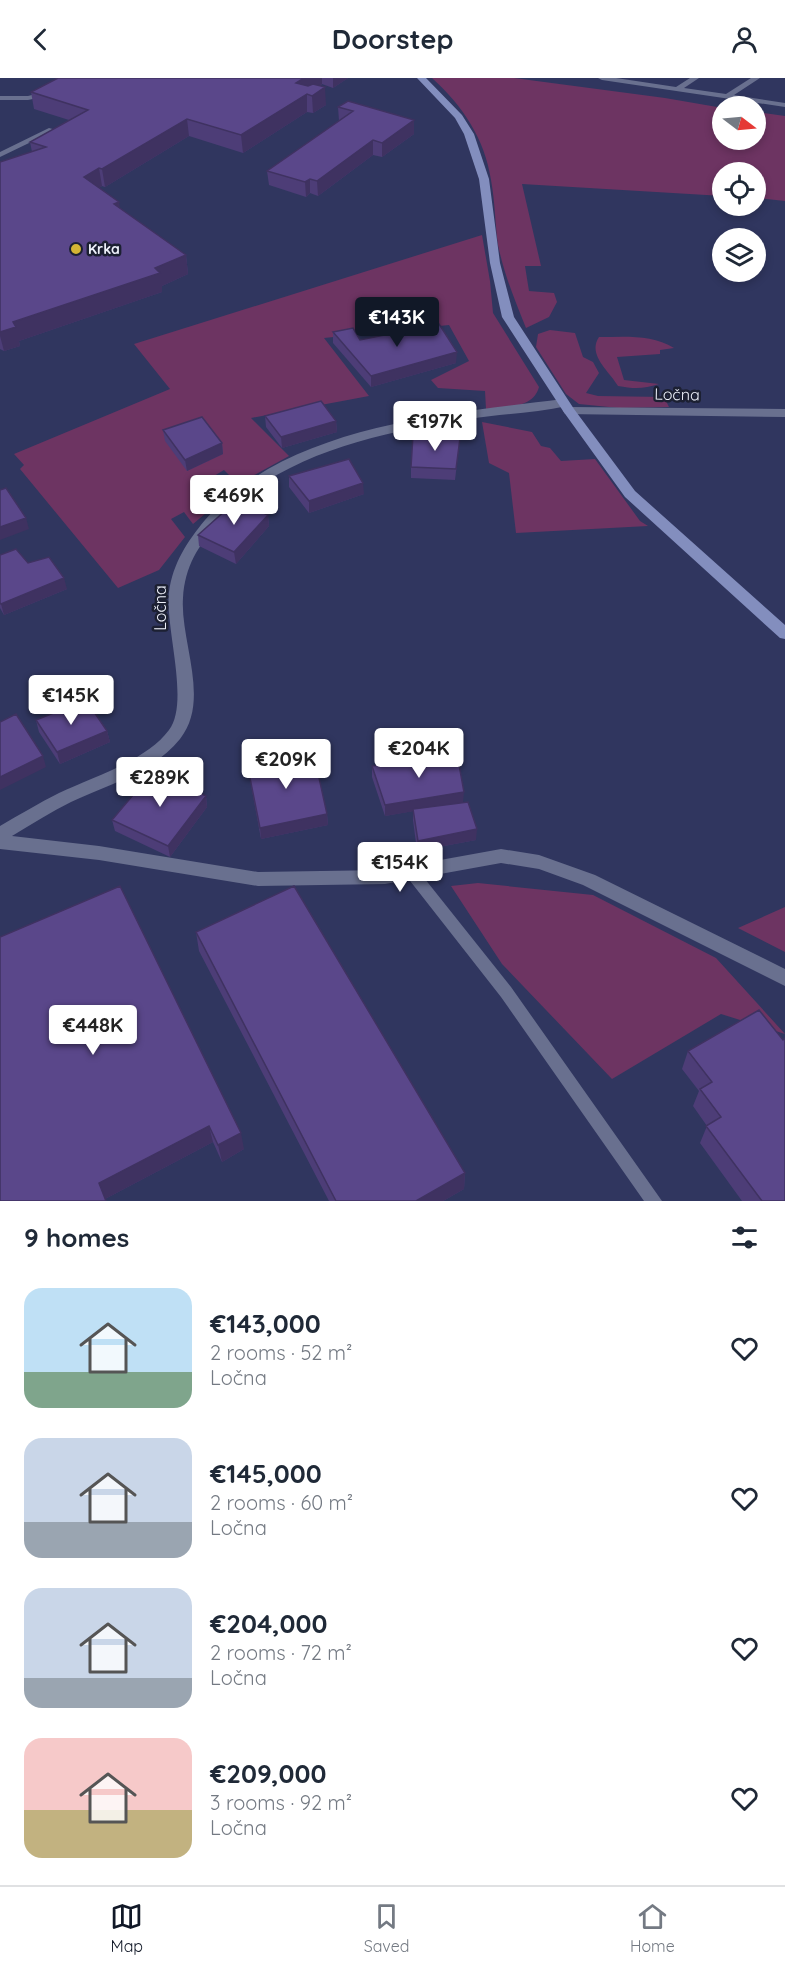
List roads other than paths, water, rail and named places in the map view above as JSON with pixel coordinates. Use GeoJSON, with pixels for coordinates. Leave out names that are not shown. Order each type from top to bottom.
{"type":"FeatureCollection","features":[{"type":"Feature","properties":{"kind":"street"},"geometry":{"type":"LineString","coordinates":[[421,78],[459,117],[469,134],[483,179],[495,263],[508,317],[566,407],[630,494],[785,634]]}},
{"type":"Feature","properties":{"kind":"street","name":"Ločna"},"geometry":{"type":"LineString","coordinates":[[0,835],[50,805],[127,769],[161,747],[175,734],[184,716],[186,699],[176,621],[178,578],[188,554],[204,528],[222,508],[251,485],[290,464],[360,438],[436,420],[566,407],[785,413]]}},
{"type":"Feature","properties":{"kind":"street"},"geometry":{"type":"LineString","coordinates":[[0,842],[99,853],[258,879],[384,876],[501,856],[539,862],[589,880],[785,978]]}},
{"type":"Feature","properties":{"kind":"lane"},"geometry":{"type":"LineString","coordinates":[[602,78],[721,96]]}},
{"type":"Feature","properties":{"kind":"lane"},"geometry":{"type":"LineString","coordinates":[[678,89],[695,78]]}},
{"type":"Feature","properties":{"kind":"lane"},"geometry":{"type":"LineString","coordinates":[[729,96],[756,78]]}},
{"type":"Feature","properties":{"kind":"lane"},"geometry":{"type":"LineString","coordinates":[[0,98],[8,100],[44,94]]}},
{"type":"Feature","properties":{"kind":"lane"},"geometry":{"type":"LineString","coordinates":[[766,101],[783,103]]}},
{"type":"Feature","properties":{"kind":"lane"},"geometry":{"type":"LineString","coordinates":[[0,155],[52,130]]}},
{"type":"Feature","properties":{"kind":"lane"},"geometry":{"type":"LineString","coordinates":[[412,873],[506,992],[654,1201]]}},
{"type":"Feature","properties":{"kind":"place","name":"Krka"},"geometry":{"type":"Point","coordinates":[76,249]}}]}
